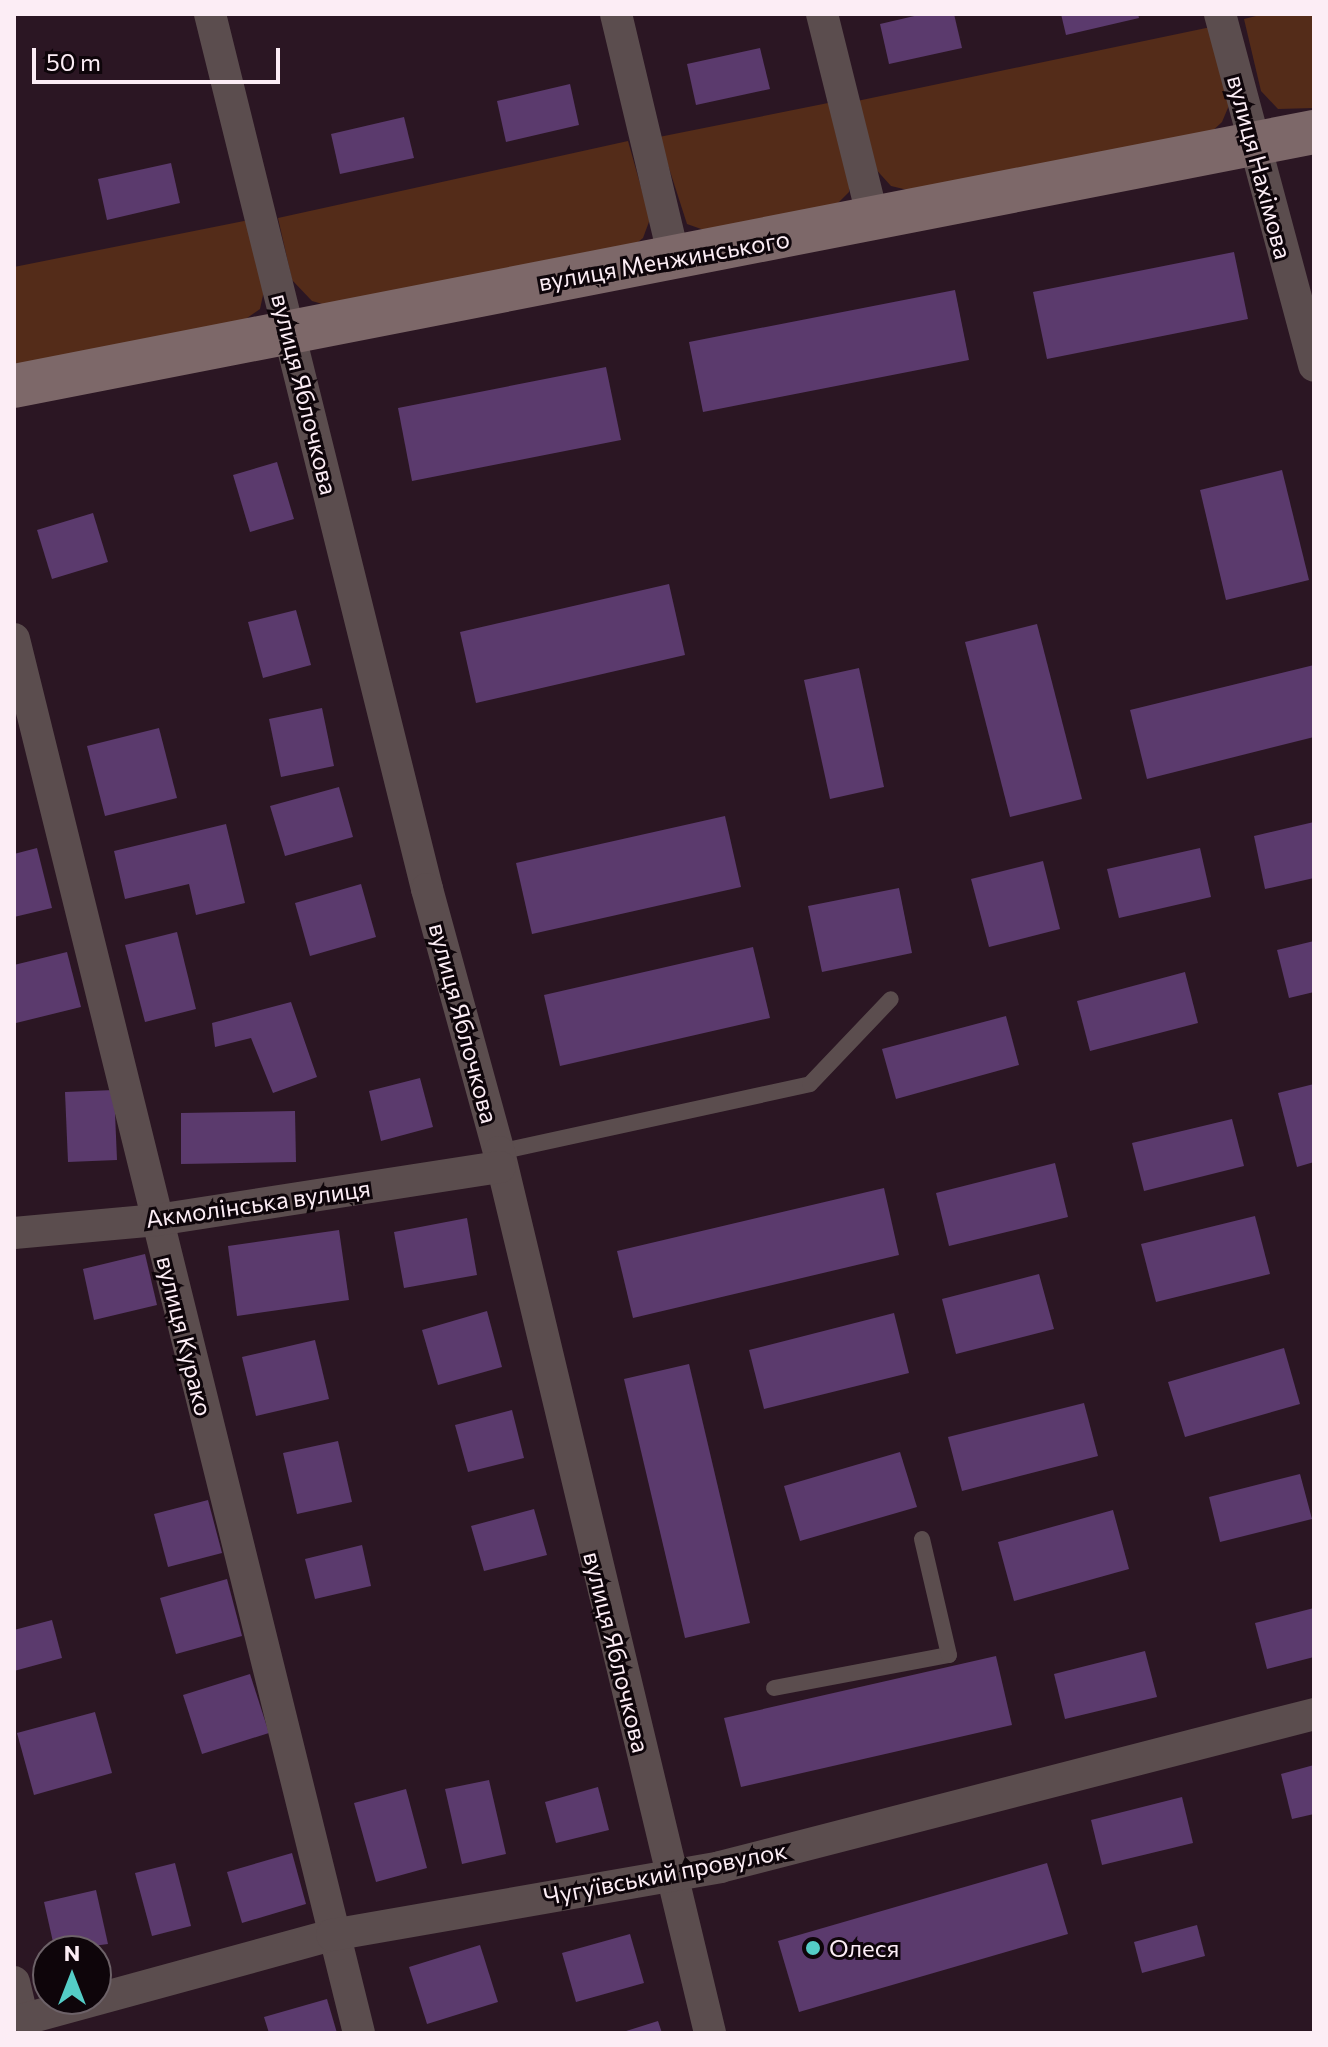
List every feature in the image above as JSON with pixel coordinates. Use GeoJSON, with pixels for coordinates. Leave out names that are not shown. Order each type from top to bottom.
{"type":"FeatureCollection","features":[{"type":"Feature","properties":{"kind":"street","name":"вулиця Яблочкова"},"geometry":{"type":"LineString","coordinates":[[210,14],[423,874],[500,1159],[710,2033]]}},
{"type":"Feature","properties":{"kind":"street"},"geometry":{"type":"LineString","coordinates":[[616,14],[674,258]]}},
{"type":"Feature","properties":{"kind":"street"},"geometry":{"type":"LineString","coordinates":[[822,14],[874,222]]}},
{"type":"Feature","properties":{"kind":"street","name":"вулиця Нахімова"},"geometry":{"type":"LineString","coordinates":[[1220,14],[1253,147],[1314,366]]}},
{"type":"Feature","properties":{"kind":"street","name":"вулиця Менжинського"},"geometry":{"type":"LineString","coordinates":[[14,386],[874,222],[1253,147],[1314,132]]}},
{"type":"Feature","properties":{"kind":"street","name":"вулиця Курако"},"geometry":{"type":"LineString","coordinates":[[14,639],[332,1935],[359,2033]]}},
{"type":"Feature","properties":{"kind":"street","name":"Акмолінська вулиця"},"geometry":{"type":"LineString","coordinates":[[14,1233],[157,1220],[500,1159]]}},
{"type":"Feature","properties":{"kind":"street","name":"Чугуївський провулок"},"geometry":{"type":"LineString","coordinates":[[21,2025],[332,1935],[673,1872],[720,1867],[1314,1714]]}},
{"type":"Feature","properties":{"kind":"street"},"geometry":{"type":"LineString","coordinates":[[14,1982],[21,2025]]}},
{"type":"Feature","properties":{"kind":"lane"},"geometry":{"type":"LineString","coordinates":[[500,1159],[810,1084],[891,999]]}},
{"type":"Feature","properties":{"kind":"lane"},"geometry":{"type":"LineString","coordinates":[[774,1688],[949,1655],[922,1539]]}},
{"type":"Feature","properties":{"kind":"shaded area"},"geometry":{"type":"Polygon","coordinates":[[[1264,14],[1314,14],[1314,108],[1278,109],[1261,91],[1244,19],[1264,14]]]}},
{"type":"Feature","properties":{"kind":"shaded area"},"geometry":{"type":"Polygon","coordinates":[[[1211,27],[1230,103],[1222,122],[1208,135],[916,192],[891,186],[872,165],[857,101],[1211,27]]]}},
{"type":"Feature","properties":{"kind":"shaded area"},"geometry":{"type":"Polygon","coordinates":[[[833,102],[849,175],[849,192],[836,205],[704,230],[687,224],[659,137],[833,102]]]}},
{"type":"Feature","properties":{"kind":"shaded area"},"geometry":{"type":"Polygon","coordinates":[[[628,141],[650,219],[643,238],[628,250],[336,308],[312,301],[292,280],[278,218],[628,141]]]}},
{"type":"Feature","properties":{"kind":"shaded area"},"geometry":{"type":"Polygon","coordinates":[[[249,220],[265,286],[260,309],[240,323],[14,367],[14,267],[249,220]]]}},
{"type":"Feature","properties":{"kind":"building"},"geometry":{"type":"Polygon","coordinates":[[[923,14],[954,14],[962,48],[889,64],[880,24],[923,14]]]}},
{"type":"Feature","properties":{"kind":"building"},"geometry":{"type":"Polygon","coordinates":[[[1061,14],[1138,14],[1139,18],[1066,35],[1061,14]]]}},
{"type":"Feature","properties":{"kind":"building"},"geometry":{"type":"Polygon","coordinates":[[[760,48],[770,89],[696,105],[687,64],[760,48]]]}},
{"type":"Feature","properties":{"kind":"building"},"geometry":{"type":"Polygon","coordinates":[[[570,84],[579,125],[506,142],[497,101],[570,84]]]}},
{"type":"Feature","properties":{"kind":"building"},"geometry":{"type":"Polygon","coordinates":[[[404,117],[414,158],[340,174],[331,134],[404,117]]]}},
{"type":"Feature","properties":{"kind":"building"},"geometry":{"type":"Polygon","coordinates":[[[171,163],[180,203],[107,220],[98,179],[171,163]]]}},
{"type":"Feature","properties":{"kind":"building"},"geometry":{"type":"Polygon","coordinates":[[[1234,252],[1248,319],[1047,359],[1033,292],[1234,252]]]}},
{"type":"Feature","properties":{"kind":"building"},"geometry":{"type":"Polygon","coordinates":[[[955,290],[969,360],[703,412],[689,342],[955,290]]]}},
{"type":"Feature","properties":{"kind":"building"},"geometry":{"type":"Polygon","coordinates":[[[606,367],[621,440],[412,481],[398,408],[606,367]]]}},
{"type":"Feature","properties":{"kind":"building"},"geometry":{"type":"Polygon","coordinates":[[[277,462],[294,519],[250,532],[233,475],[277,462]]]}},
{"type":"Feature","properties":{"kind":"building"},"geometry":{"type":"Polygon","coordinates":[[[1282,470],[1309,580],[1226,600],[1200,490],[1282,470]]]}},
{"type":"Feature","properties":{"kind":"building"},"geometry":{"type":"Polygon","coordinates":[[[93,513],[108,562],[52,579],[37,530],[93,513]]]}},
{"type":"Feature","properties":{"kind":"building"},"geometry":{"type":"Polygon","coordinates":[[[669,584],[685,655],[476,703],[460,632],[669,584]]]}},
{"type":"Feature","properties":{"kind":"building"},"geometry":{"type":"Polygon","coordinates":[[[296,610],[311,665],[263,678],[248,622],[296,610]]]}},
{"type":"Feature","properties":{"kind":"building"},"geometry":{"type":"Polygon","coordinates":[[[1037,624],[1082,799],[1010,817],[965,642],[1037,624]]]}},
{"type":"Feature","properties":{"kind":"building"},"geometry":{"type":"Polygon","coordinates":[[[1314,665],[1314,737],[1147,779],[1130,710],[1314,665]]]}},
{"type":"Feature","properties":{"kind":"building"},"geometry":{"type":"Polygon","coordinates":[[[859,668],[884,787],[830,799],[804,680],[859,668]]]}},
{"type":"Feature","properties":{"kind":"building"},"geometry":{"type":"Polygon","coordinates":[[[322,708],[334,766],[281,777],[269,719],[322,708]]]}},
{"type":"Feature","properties":{"kind":"building"},"geometry":{"type":"Polygon","coordinates":[[[159,728],[177,798],[105,816],[87,746],[159,728]]]}},
{"type":"Feature","properties":{"kind":"building"},"geometry":{"type":"Polygon","coordinates":[[[339,787],[353,837],[285,856],[270,806],[339,787]]]}},
{"type":"Feature","properties":{"kind":"building"},"geometry":{"type":"Polygon","coordinates":[[[725,816],[741,887],[532,934],[516,863],[725,816]]]}},
{"type":"Feature","properties":{"kind":"building"},"geometry":{"type":"Polygon","coordinates":[[[1314,822],[1314,878],[1265,889],[1254,836],[1314,822]]]}},
{"type":"Feature","properties":{"kind":"building"},"geometry":{"type":"Polygon","coordinates":[[[226,824],[245,903],[196,915],[189,884],[125,899],[114,851],[226,824]]]}},
{"type":"Feature","properties":{"kind":"building"},"geometry":{"type":"Polygon","coordinates":[[[37,848],[52,908],[14,917],[14,854],[37,848]]]}},
{"type":"Feature","properties":{"kind":"building"},"geometry":{"type":"Polygon","coordinates":[[[1200,848],[1211,897],[1119,918],[1107,869],[1200,848]]]}},
{"type":"Feature","properties":{"kind":"building"},"geometry":{"type":"Polygon","coordinates":[[[1043,861],[1060,929],[989,947],[971,879],[1043,861]]]}},
{"type":"Feature","properties":{"kind":"building"},"geometry":{"type":"Polygon","coordinates":[[[361,884],[376,937],[310,956],[295,903],[361,884]]]}},
{"type":"Feature","properties":{"kind":"building"},"geometry":{"type":"Polygon","coordinates":[[[899,888],[912,953],[822,972],[808,906],[899,888]]]}},
{"type":"Feature","properties":{"kind":"building"},"geometry":{"type":"Polygon","coordinates":[[[177,932],[196,1009],[145,1022],[125,945],[177,932]]]}},
{"type":"Feature","properties":{"kind":"building"},"geometry":{"type":"Polygon","coordinates":[[[1314,941],[1314,992],[1289,998],[1277,950],[1314,941]]]}},
{"type":"Feature","properties":{"kind":"building"},"geometry":{"type":"Polygon","coordinates":[[[753,947],[770,1018],[560,1066],[544,995],[753,947]]]}},
{"type":"Feature","properties":{"kind":"building"},"geometry":{"type":"Polygon","coordinates":[[[67,952],[81,1007],[16,1023],[14,965],[67,952]]]}},
{"type":"Feature","properties":{"kind":"building"},"geometry":{"type":"Polygon","coordinates":[[[1185,972],[1198,1023],[1090,1051],[1077,1001],[1185,972]]]}},
{"type":"Feature","properties":{"kind":"building"},"geometry":{"type":"Polygon","coordinates":[[[291,1002],[317,1077],[273,1093],[251,1038],[215,1047],[212,1023],[291,1002]]]}},
{"type":"Feature","properties":{"kind":"building"},"geometry":{"type":"Polygon","coordinates":[[[1006,1016],[1019,1065],[896,1099],[882,1049],[1006,1016]]]}},
{"type":"Feature","properties":{"kind":"building"},"geometry":{"type":"Polygon","coordinates":[[[420,1078],[433,1127],[381,1141],[369,1091],[420,1078]]]}},
{"type":"Feature","properties":{"kind":"building"},"geometry":{"type":"Polygon","coordinates":[[[1314,1084],[1314,1162],[1297,1167],[1278,1093],[1314,1084]]]}},
{"type":"Feature","properties":{"kind":"building"},"geometry":{"type":"Polygon","coordinates":[[[114,1090],[117,1160],[68,1162],[65,1092],[114,1090]]]}},
{"type":"Feature","properties":{"kind":"building"},"geometry":{"type":"Polygon","coordinates":[[[295,1111],[296,1162],[181,1164],[181,1113],[295,1111]]]}},
{"type":"Feature","properties":{"kind":"building"},"geometry":{"type":"Polygon","coordinates":[[[1232,1119],[1244,1166],[1144,1191],[1132,1143],[1232,1119]]]}},
{"type":"Feature","properties":{"kind":"building"},"geometry":{"type":"Polygon","coordinates":[[[1055,1163],[1068,1217],[949,1246],[936,1193],[1055,1163]]]}},
{"type":"Feature","properties":{"kind":"building"},"geometry":{"type":"Polygon","coordinates":[[[884,1188],[899,1255],[633,1318],[617,1251],[884,1188]]]}},
{"type":"Feature","properties":{"kind":"building"},"geometry":{"type":"Polygon","coordinates":[[[1255,1216],[1270,1274],[1156,1302],[1141,1244],[1255,1216]]]}},
{"type":"Feature","properties":{"kind":"building"},"geometry":{"type":"Polygon","coordinates":[[[467,1218],[477,1275],[404,1288],[394,1232],[467,1218]]]}},
{"type":"Feature","properties":{"kind":"building"},"geometry":{"type":"Polygon","coordinates":[[[339,1230],[349,1300],[237,1316],[228,1246],[339,1230]]]}},
{"type":"Feature","properties":{"kind":"building"},"geometry":{"type":"Polygon","coordinates":[[[145,1254],[157,1305],[94,1320],[83,1269],[145,1254]]]}},
{"type":"Feature","properties":{"kind":"building"},"geometry":{"type":"Polygon","coordinates":[[[1039,1274],[1054,1329],[956,1354],[942,1299],[1039,1274]]]}},
{"type":"Feature","properties":{"kind":"building"},"geometry":{"type":"Polygon","coordinates":[[[487,1311],[502,1367],[438,1385],[422,1330],[487,1311]]]}},
{"type":"Feature","properties":{"kind":"building"},"geometry":{"type":"Polygon","coordinates":[[[894,1313],[909,1373],[764,1409],[749,1350],[894,1313]]]}},
{"type":"Feature","properties":{"kind":"building"},"geometry":{"type":"Polygon","coordinates":[[[315,1340],[329,1399],[256,1416],[242,1357],[315,1340]]]}},
{"type":"Feature","properties":{"kind":"building"},"geometry":{"type":"Polygon","coordinates":[[[1284,1348],[1300,1404],[1185,1437],[1168,1382],[1284,1348]]]}},
{"type":"Feature","properties":{"kind":"building"},"geometry":{"type":"Polygon","coordinates":[[[689,1364],[750,1623],[685,1638],[624,1379],[689,1364]]]}},
{"type":"Feature","properties":{"kind":"building"},"geometry":{"type":"Polygon","coordinates":[[[1084,1403],[1098,1456],[962,1491],[948,1437],[1084,1403]]]}},
{"type":"Feature","properties":{"kind":"building"},"geometry":{"type":"Polygon","coordinates":[[[512,1410],[524,1458],[468,1472],[455,1425],[512,1410]]]}},
{"type":"Feature","properties":{"kind":"building"},"geometry":{"type":"Polygon","coordinates":[[[338,1441],[352,1502],[297,1514],[283,1453],[338,1441]]]}},
{"type":"Feature","properties":{"kind":"building"},"geometry":{"type":"Polygon","coordinates":[[[900,1452],[917,1507],[800,1541],[784,1486],[900,1452]]]}},
{"type":"Feature","properties":{"kind":"building"},"geometry":{"type":"Polygon","coordinates":[[[1300,1474],[1312,1519],[1220,1542],[1209,1497],[1300,1474]]]}},
{"type":"Feature","properties":{"kind":"building"},"geometry":{"type":"Polygon","coordinates":[[[208,1500],[222,1553],[168,1567],[154,1514],[208,1500]]]}},
{"type":"Feature","properties":{"kind":"building"},"geometry":{"type":"Polygon","coordinates":[[[534,1509],[547,1555],[484,1571],[471,1526],[534,1509]]]}},
{"type":"Feature","properties":{"kind":"building"},"geometry":{"type":"Polygon","coordinates":[[[1113,1510],[1129,1569],[1014,1601],[998,1542],[1113,1510]]]}},
{"type":"Feature","properties":{"kind":"building"},"geometry":{"type":"Polygon","coordinates":[[[362,1545],[371,1586],[315,1599],[305,1559],[362,1545]]]}},
{"type":"Feature","properties":{"kind":"building"},"geometry":{"type":"Polygon","coordinates":[[[227,1579],[242,1636],[176,1654],[160,1598],[227,1579]]]}},
{"type":"Feature","properties":{"kind":"building"},"geometry":{"type":"Polygon","coordinates":[[[1314,1608],[1314,1657],[1267,1669],[1255,1623],[1314,1608]]]}},
{"type":"Feature","properties":{"kind":"building"},"geometry":{"type":"Polygon","coordinates":[[[52,1620],[62,1658],[14,1671],[14,1630],[52,1620]]]}},
{"type":"Feature","properties":{"kind":"building"},"geometry":{"type":"Polygon","coordinates":[[[1145,1651],[1157,1697],[1065,1719],[1054,1674],[1145,1651]]]}},
{"type":"Feature","properties":{"kind":"building"},"geometry":{"type":"Polygon","coordinates":[[[996,1656],[1012,1725],[741,1787],[724,1718],[996,1656]]]}},
{"type":"Feature","properties":{"kind":"building"},"geometry":{"type":"Polygon","coordinates":[[[250,1674],[269,1733],[202,1754],[183,1695],[250,1674]]]}},
{"type":"Feature","properties":{"kind":"building"},"geometry":{"type":"Polygon","coordinates":[[[95,1712],[112,1773],[34,1795],[17,1733],[95,1712]]]}},
{"type":"Feature","properties":{"kind":"building"},"geometry":{"type":"Polygon","coordinates":[[[1314,1765],[1314,1814],[1292,1819],[1281,1774],[1314,1765]]]}},
{"type":"Feature","properties":{"kind":"building"},"geometry":{"type":"Polygon","coordinates":[[[489,1780],[506,1854],[462,1864],[445,1789],[489,1780]]]}},
{"type":"Feature","properties":{"kind":"building"},"geometry":{"type":"Polygon","coordinates":[[[598,1787],[609,1830],[556,1843],[545,1802],[598,1787]]]}},
{"type":"Feature","properties":{"kind":"building"},"geometry":{"type":"Polygon","coordinates":[[[406,1789],[427,1868],[376,1882],[354,1803],[406,1789]]]}},
{"type":"Feature","properties":{"kind":"building"},"geometry":{"type":"Polygon","coordinates":[[[1182,1797],[1193,1843],[1102,1865],[1091,1820],[1182,1797]]]}},
{"type":"Feature","properties":{"kind":"building"},"geometry":{"type":"Polygon","coordinates":[[[292,1853],[306,1904],[242,1923],[227,1872],[292,1853]]]}},
{"type":"Feature","properties":{"kind":"building"},"geometry":{"type":"Polygon","coordinates":[[[175,1863],[191,1926],[152,1936],[135,1873],[175,1863]]]}},
{"type":"Feature","properties":{"kind":"building"},"geometry":{"type":"Polygon","coordinates":[[[1047,1863],[1068,1934],[799,2012],[778,1941],[1047,1863]]]}},
{"type":"Feature","properties":{"kind":"building"},"geometry":{"type":"Polygon","coordinates":[[[96,1890],[106,1935],[51,1935],[44,1902],[96,1890]]]}},
{"type":"Feature","properties":{"kind":"building"},"geometry":{"type":"Polygon","coordinates":[[[1197,1925],[1205,1956],[1142,1973],[1134,1942],[1197,1925]]]}},
{"type":"Feature","properties":{"kind":"building"},"geometry":{"type":"Polygon","coordinates":[[[630,1934],[644,1983],[576,2002],[562,1953],[630,1934]]]}},
{"type":"Feature","properties":{"kind":"building"},"geometry":{"type":"Polygon","coordinates":[[[480,1945],[498,2002],[427,2024],[409,1967],[480,1945]]]}},
{"type":"Feature","properties":{"kind":"building"},"geometry":{"type":"Polygon","coordinates":[[[327,1999],[337,2033],[269,2033],[264,2017],[327,1999]]]}},
{"type":"Feature","properties":{"kind":"building"},"geometry":{"type":"Polygon","coordinates":[[[658,2021],[662,2033],[623,2033],[623,2032],[658,2021]]]}},
{"type":"Feature","properties":{"kind":"place","name":"Олеся"},"geometry":{"type":"Point","coordinates":[813,1948]}}]}
